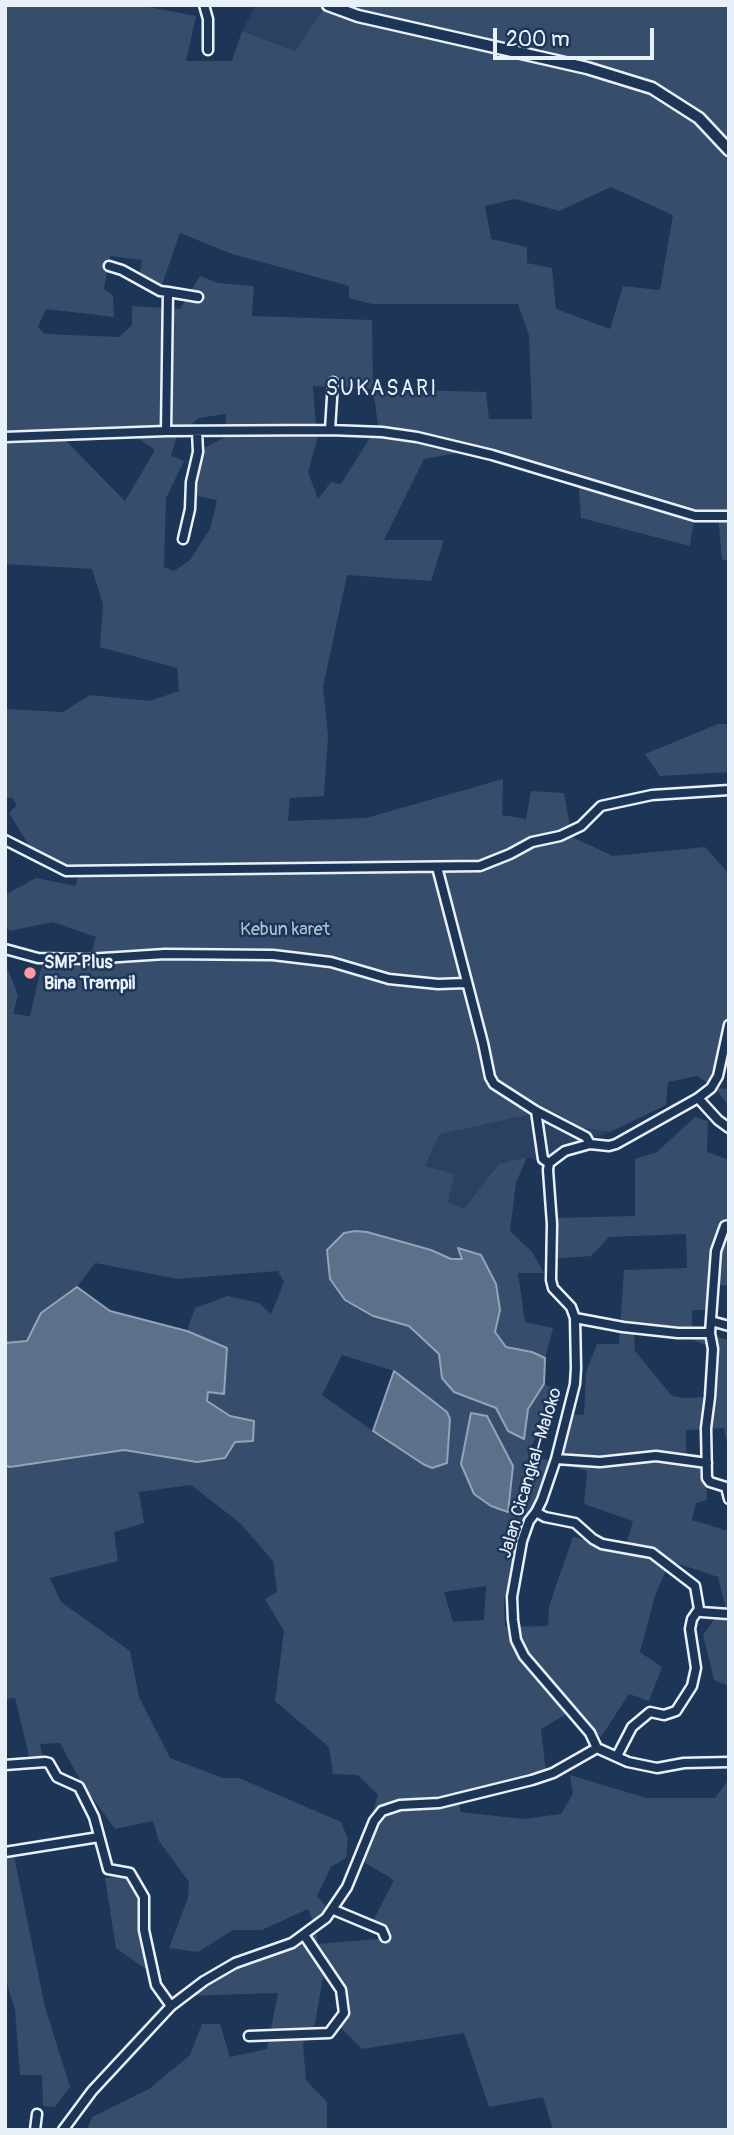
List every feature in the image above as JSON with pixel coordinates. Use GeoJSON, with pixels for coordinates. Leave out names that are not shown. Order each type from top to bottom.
{"type":"FeatureCollection","features":[{"type":"Feature","properties":{"kind":"main road"},"geometry":{"type":"LineString","coordinates":[[328,5],[358,16],[587,68],[652,88],[699,118],[729,150]]}},
{"type":"Feature","properties":{"kind":"street"},"geometry":{"type":"LineString","coordinates":[[204,5],[208,19],[208,50]]}},
{"type":"Feature","properties":{"kind":"street"},"geometry":{"type":"LineString","coordinates":[[109,266],[160,291],[198,297]]}},
{"type":"Feature","properties":{"kind":"street"},"geometry":{"type":"LineString","coordinates":[[166,432],[168,292]]}},
{"type":"Feature","properties":{"kind":"street"},"geometry":{"type":"LineString","coordinates":[[330,430],[332,382]]}},
{"type":"Feature","properties":{"kind":"street"},"geometry":{"type":"LineString","coordinates":[[183,539],[198,452],[197,431]]}},
{"type":"Feature","properties":{"kind":"street"},"geometry":{"type":"LineString","coordinates":[[5,438],[197,431],[382,432],[417,437],[492,455],[695,516],[729,516]]}},
{"type":"Feature","properties":{"kind":"street"},"geometry":{"type":"LineString","coordinates":[[5,840],[66,872],[481,866],[532,842],[560,836],[581,826],[601,806],[652,795],[729,790]]}},
{"type":"Feature","properties":{"kind":"street"},"geometry":{"type":"LineString","coordinates":[[437,867],[490,1077],[494,1084],[536,1111],[572,1128],[586,1137],[590,1144]]}},
{"type":"Feature","properties":{"kind":"street"},"geometry":{"type":"LineString","coordinates":[[5,948],[38,958],[88,959],[165,954],[273,955],[331,962],[389,979],[466,984]]}},
{"type":"Feature","properties":{"kind":"street"},"geometry":{"type":"LineString","coordinates":[[710,1333],[678,1333],[623,1327],[575,1318],[571,1307],[553,1288],[551,1280],[552,1224],[548,1180],[550,1163],[565,1151],[590,1144],[616,1144],[711,1088],[718,1076],[729,1025]]}},
{"type":"Feature","properties":{"kind":"street"},"geometry":{"type":"LineString","coordinates":[[718,1076],[729,1077]]}},
{"type":"Feature","properties":{"kind":"street"},"geometry":{"type":"LineString","coordinates":[[698,1098],[729,1128]]}},
{"type":"Feature","properties":{"kind":"street"},"geometry":{"type":"LineString","coordinates":[[536,1111],[543,1159],[550,1163]]}},
{"type":"Feature","properties":{"kind":"street"},"geometry":{"type":"LineString","coordinates":[[729,1225],[724,1226],[716,1251],[710,1333],[713,1349],[706,1428],[707,1478],[710,1482],[726,1487],[729,1499]]}},
{"type":"Feature","properties":{"kind":"street","name":"Jalan Cicangkal–Maloko"},"geometry":{"type":"LineString","coordinates":[[575,1318],[575,1384],[555,1459],[537,1512],[528,1521],[522,1541],[512,1597],[516,1640],[536,1673],[590,1733],[597,1748]]}},
{"type":"Feature","properties":{"kind":"street"},"geometry":{"type":"LineString","coordinates":[[711,1321],[729,1326]]}},
{"type":"Feature","properties":{"kind":"street"},"geometry":{"type":"LineString","coordinates":[[555,1459],[600,1461],[656,1456],[707,1463]]}},
{"type":"Feature","properties":{"kind":"street"},"geometry":{"type":"LineString","coordinates":[[537,1512],[545,1517],[575,1524],[602,1544],[652,1553],[695,1586],[701,1612],[729,1614]]}},
{"type":"Feature","properties":{"kind":"street"},"geometry":{"type":"LineString","coordinates":[[617,1756],[632,1727],[650,1712],[664,1715],[676,1711],[692,1686],[696,1668],[690,1629],[692,1619],[699,1609]]}},
{"type":"Feature","properties":{"kind":"street"},"geometry":{"type":"LineString","coordinates":[[63,2130],[92,2091],[170,2006],[235,1963],[280,1948],[304,1935],[334,1910],[347,1887],[374,1821],[382,1811],[400,1805],[439,1803],[532,1780],[553,1773],[597,1748],[643,1766],[657,1768],[684,1763],[729,1762]]}},
{"type":"Feature","properties":{"kind":"street"},"geometry":{"type":"LineString","coordinates":[[5,1765],[49,1763],[57,1777],[79,1787],[94,1817],[108,1870],[130,1873],[145,1897],[145,1930],[156,1985],[170,2006]]}},
{"type":"Feature","properties":{"kind":"street"},"geometry":{"type":"LineString","coordinates":[[5,1852],[99,1837]]}},
{"type":"Feature","properties":{"kind":"street"},"geometry":{"type":"LineString","coordinates":[[334,1910],[382,1930],[386,1937]]}},
{"type":"Feature","properties":{"kind":"street"},"geometry":{"type":"LineString","coordinates":[[249,2036],[329,2032],[344,2013],[341,1990],[304,1935]]}},
{"type":"Feature","properties":{"kind":"street"},"geometry":{"type":"LineString","coordinates":[[35,2130],[37,2114]]}},
{"type":"Feature","properties":{"kind":"shaded area"},"geometry":{"type":"Polygon","coordinates":[[[256,5],[326,5],[295,51],[242,31],[256,5]]]}},
{"type":"Feature","properties":{"kind":"shaded area"},"geometry":{"type":"Polygon","coordinates":[[[551,1109],[583,1128],[610,1132],[567,1150],[549,1164],[527,1157],[499,1164],[464,1209],[448,1202],[425,1166],[440,1134],[551,1109]]]}},
{"type":"Feature","properties":{"kind":"shaded area"},"geometry":{"type":"Polygon","coordinates":[[[355,1231],[431,1250],[451,1259],[462,1259],[458,1248],[481,1255],[496,1284],[500,1310],[495,1332],[506,1347],[532,1352],[545,1358],[544,1384],[528,1409],[524,1439],[508,1431],[496,1408],[454,1392],[442,1378],[439,1354],[409,1326],[373,1316],[345,1300],[330,1279],[327,1250],[344,1233],[355,1231]]]}},
{"type":"Feature","properties":{"kind":"shaded area"},"geometry":{"type":"Polygon","coordinates":[[[77,1287],[110,1311],[187,1331],[227,1348],[224,1394],[208,1392],[207,1401],[230,1416],[254,1421],[253,1441],[235,1442],[225,1458],[197,1462],[124,1450],[10,1467],[5,1465],[5,1343],[27,1341],[41,1313],[77,1287]]]}},
{"type":"Feature","properties":{"kind":"shaded area"},"geometry":{"type":"Polygon","coordinates":[[[394,1371],[447,1412],[450,1419],[447,1463],[432,1468],[373,1431],[394,1371]]]}},
{"type":"Feature","properties":{"kind":"shaded area"},"geometry":{"type":"Polygon","coordinates":[[[471,1413],[487,1416],[513,1466],[508,1512],[491,1506],[474,1494],[461,1464],[471,1413]]]}},
{"type":"Feature","properties":{"kind":"green space","name":"Kebun karet"},"geometry":{"type":"Polygon","coordinates":[[[5,5],[139,5],[196,16],[186,61],[232,61],[242,31],[295,51],[326,5],[729,5],[729,562],[722,559],[718,516],[695,514],[690,546],[581,518],[578,479],[480,449],[424,459],[384,540],[444,540],[431,581],[347,575],[323,687],[328,736],[324,796],[290,798],[288,821],[366,818],[503,779],[502,815],[526,819],[531,791],[564,793],[572,837],[613,856],[705,847],[729,874],[729,1025],[716,1088],[729,1089],[729,1106],[715,1088],[697,1076],[668,1082],[666,1105],[610,1132],[583,1128],[551,1110],[440,1134],[425,1166],[454,1174],[448,1202],[464,1209],[499,1164],[527,1157],[516,1183],[510,1231],[532,1252],[544,1273],[518,1273],[525,1322],[553,1328],[545,1358],[532,1352],[506,1347],[494,1332],[500,1310],[458,1249],[462,1259],[451,1259],[431,1249],[355,1231],[373,1316],[409,1326],[439,1354],[442,1378],[454,1392],[496,1408],[508,1431],[524,1439],[528,1409],[544,1384],[555,1389],[542,1426],[527,1454],[551,1461],[568,1414],[584,1415],[586,1372],[597,1344],[619,1344],[624,1270],[687,1268],[686,1234],[609,1237],[591,1256],[553,1259],[555,1218],[635,1216],[635,1159],[657,1152],[695,1117],[708,1121],[707,1152],[729,1160],[729,1286],[714,1284],[709,1310],[692,1310],[692,1331],[729,1340],[729,1453],[724,1428],[686,1430],[686,1453],[705,1455],[707,1500],[696,1503],[692,1520],[729,1531],[729,1686],[714,1680],[703,1635],[725,1605],[718,1577],[670,1561],[655,1596],[640,1652],[662,1667],[649,1701],[629,1694],[601,1737],[575,1709],[541,1729],[546,1772],[457,1797],[461,1812],[523,1819],[561,1814],[573,1794],[570,1775],[646,1798],[715,1798],[729,1779],[729,2130],[553,2130],[543,2097],[489,2107],[464,2033],[362,2049],[338,2025],[335,1990],[323,1977],[315,2024],[303,2044],[306,2080],[327,2102],[327,2130],[87,2130],[92,2117],[149,2089],[190,2055],[202,2024],[220,2024],[230,2057],[267,2049],[278,1993],[185,1996],[235,1964],[283,1949],[315,1926],[308,1909],[262,1930],[233,1930],[198,1952],[169,1948],[188,1898],[189,1882],[159,1841],[153,1821],[115,1829],[81,1782],[60,1743],[40,1744],[43,1759],[30,1760],[15,1698],[5,1699],[5,1465],[10,1467],[124,1450],[197,1462],[235,1442],[254,1421],[230,1416],[207,1401],[207,1392],[223,1394],[227,1349],[187,1331],[195,1308],[228,1296],[259,1303],[271,1314],[284,1282],[278,1271],[178,1279],[95,1263],[77,1287],[41,1313],[27,1341],[5,1343],[5,971],[8,970],[18,995],[13,1014],[30,1016],[43,960],[91,954],[96,937],[53,922],[9,931],[5,920],[5,895],[36,878],[76,886],[79,869],[35,855],[9,813],[17,805],[12,798],[5,798],[5,709],[63,712],[90,695],[150,701],[179,691],[177,668],[100,647],[103,604],[92,569],[5,564],[5,5]],[[611,187],[559,211],[515,199],[485,206],[491,239],[527,247],[527,263],[552,268],[556,309],[610,329],[623,286],[660,290],[673,215],[611,187]],[[180,233],[161,287],[139,276],[142,260],[110,256],[104,289],[113,295],[114,317],[46,309],[38,327],[45,334],[119,337],[132,325],[132,306],[180,309],[200,276],[218,283],[254,286],[252,316],[372,320],[373,389],[486,392],[489,419],[532,419],[529,335],[518,304],[372,304],[349,298],[349,286],[232,254],[180,233]],[[313,386],[317,440],[308,472],[318,499],[331,482],[341,484],[378,425],[373,389],[313,386]],[[226,414],[199,418],[177,436],[171,456],[184,461],[166,498],[164,567],[174,571],[190,560],[210,529],[217,500],[196,496],[202,449],[225,437],[226,414]],[[128,431],[65,440],[125,501],[155,450],[128,431]],[[634,1332],[635,1351],[672,1396],[708,1397],[709,1346],[693,1340],[634,1332]],[[342,1355],[322,1395],[397,1448],[450,1419],[447,1412],[394,1371],[342,1355]],[[552,1461],[504,1599],[505,1627],[548,1626],[549,1606],[573,1537],[625,1548],[633,1521],[584,1504],[587,1471],[552,1461]],[[191,1485],[139,1492],[144,1523],[114,1532],[118,1561],[50,1578],[61,1602],[130,1651],[139,1697],[170,1758],[223,1778],[239,1778],[341,1822],[348,1839],[346,1858],[331,1867],[317,1896],[331,1913],[315,1926],[318,1944],[391,1938],[372,1923],[394,1880],[365,1863],[367,1831],[378,1795],[358,1775],[333,1774],[329,1747],[275,1701],[284,1631],[265,1599],[277,1592],[273,1561],[240,1523],[191,1485]],[[486,1586],[444,1592],[453,1622],[484,1620],[486,1586]]]}},
{"type":"Feature","properties":{"kind":"green space"},"geometry":{"type":"Polygon","coordinates":[[[718,724],[729,724],[729,772],[660,776],[645,754],[718,724]]]}},
{"type":"Feature","properties":{"kind":"green space"},"geometry":{"type":"Polygon","coordinates":[[[5,1851],[13,1851],[45,2007],[70,2087],[55,2107],[43,2106],[42,2075],[20,2075],[15,2010],[5,1977],[5,1851]]]}},
{"type":"Feature","properties":{"kind":"green space"},"geometry":{"type":"Polygon","coordinates":[[[140,1875],[157,1977],[116,1948],[105,1878],[140,1875]]]}},
{"type":"Feature","properties":{"kind":"place","name":"SMP Plus Bina Trampil"},"geometry":{"type":"Point","coordinates":[30,973]}},
{"type":"Feature","properties":{"kind":"district","name":"SUKASARI"},"geometry":{"type":"Point","coordinates":[382,390]}}]}
